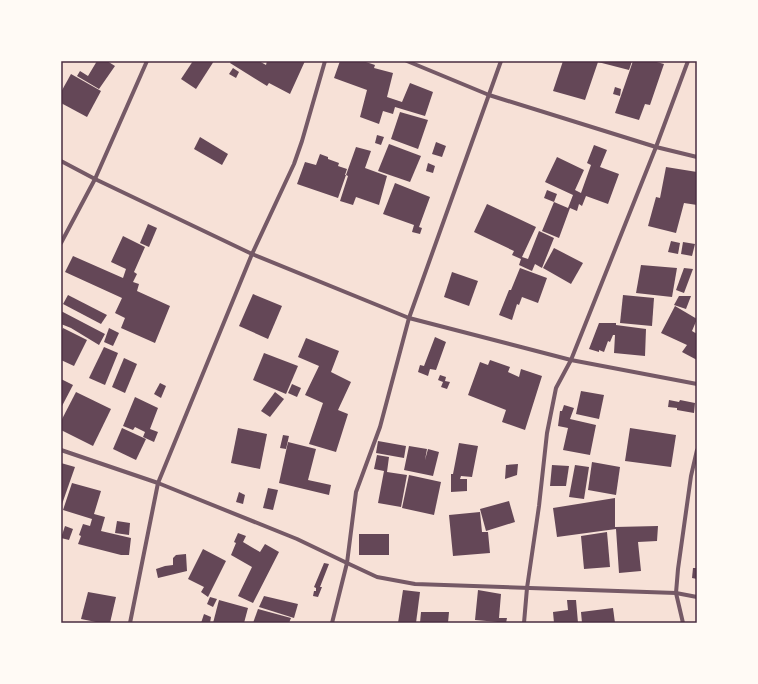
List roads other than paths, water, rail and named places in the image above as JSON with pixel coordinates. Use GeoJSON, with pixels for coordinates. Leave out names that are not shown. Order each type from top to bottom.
{"type":"FeatureCollection","features":[{"type":"Feature","properties":{"kind":"street"},"geometry":{"type":"LineString","coordinates":[[61,243],[95,180],[147,61]]}},
{"type":"Feature","properties":{"kind":"street"},"geometry":{"type":"LineString","coordinates":[[130,623],[158,483],[252,254],[294,164],[325,61]]}},
{"type":"Feature","properties":{"kind":"street"},"geometry":{"type":"LineString","coordinates":[[407,61],[489,96],[656,147],[697,156]]}},
{"type":"Feature","properties":{"kind":"street"},"geometry":{"type":"LineString","coordinates":[[332,623],[347,564],[356,492],[380,427],[409,318],[501,61]]}},
{"type":"Feature","properties":{"kind":"street"},"geometry":{"type":"LineString","coordinates":[[524,623],[527,588],[539,506],[547,433],[556,388],[571,360],[656,147],[688,61]]}},
{"type":"Feature","properties":{"kind":"street"},"geometry":{"type":"LineString","coordinates":[[61,161],[95,180],[252,254],[409,318],[571,360],[697,384]]}},
{"type":"Feature","properties":{"kind":"street"},"geometry":{"type":"LineString","coordinates":[[61,450],[158,483],[297,539],[377,577],[415,584],[676,593],[697,597]]}},
{"type":"Feature","properties":{"kind":"street"},"geometry":{"type":"LineString","coordinates":[[683,623],[676,593],[689,492],[697,450]]}}]}
